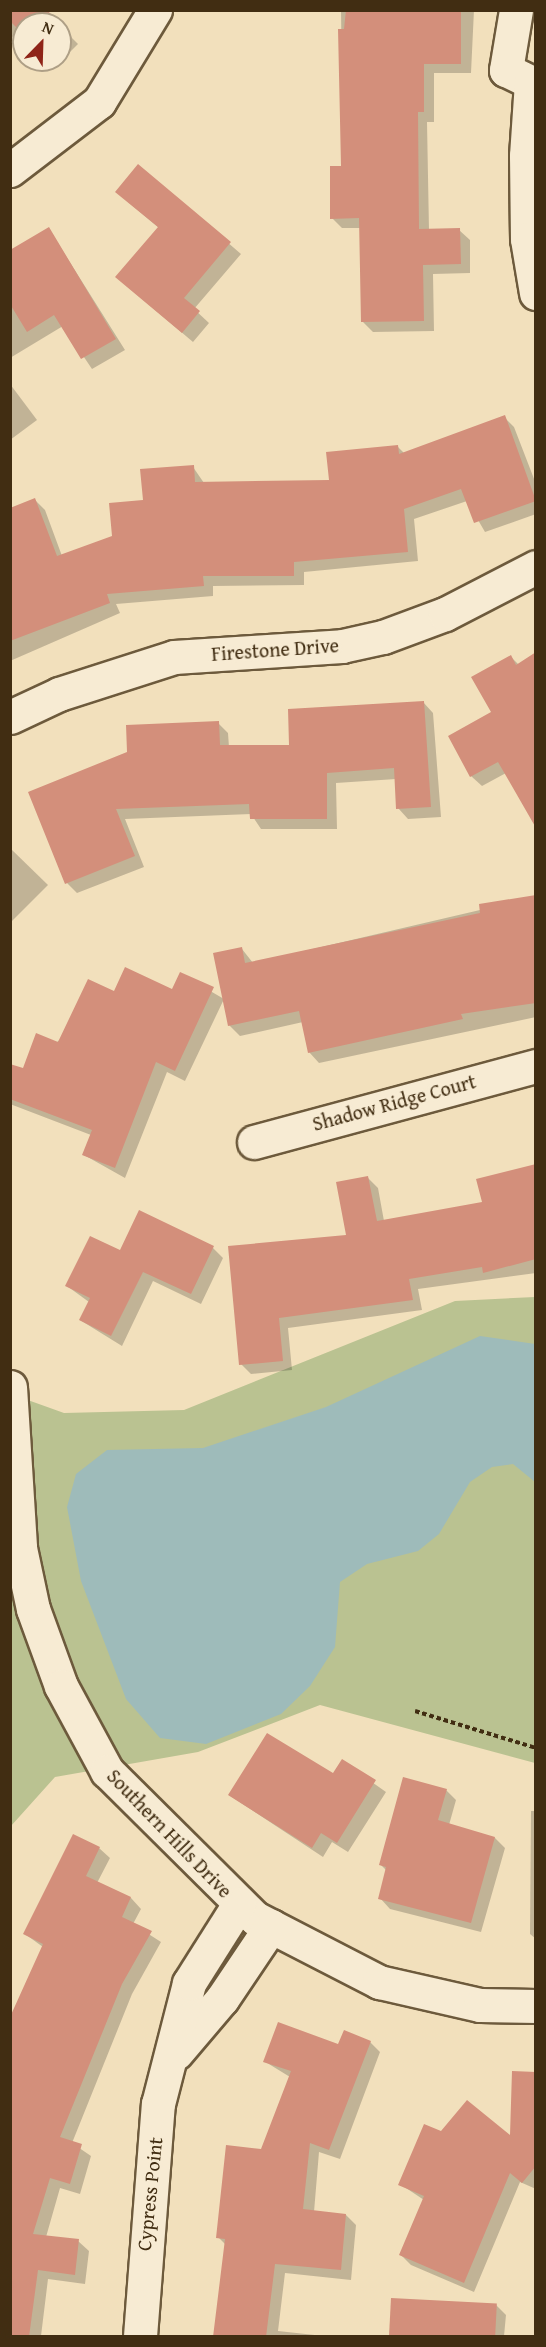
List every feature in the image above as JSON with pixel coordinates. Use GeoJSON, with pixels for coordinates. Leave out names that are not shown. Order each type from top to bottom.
{"type":"FeatureCollection","features":[{"type":"Feature","properties":{"kind":"street"},"geometry":{"type":"LineString","coordinates":[[10,170],[99,102],[155,10]]}},
{"type":"Feature","properties":{"kind":"street"},"geometry":{"type":"LineString","coordinates":[[516,10],[506,70],[531,82],[525,156],[527,239],[536,293]]}},
{"type":"Feature","properties":{"kind":"street","name":"Firestone Drive"},"geometry":{"type":"LineString","coordinates":[[10,717],[59,694],[174,657],[342,646],[383,637],[445,614],[536,567]]}},
{"type":"Feature","properties":{"kind":"street","name":"Shadow Ridge Court"},"geometry":{"type":"LineString","coordinates":[[254,1142],[536,1066]]}},
{"type":"Feature","properties":{"kind":"street","name":"Southern Hills Drive"},"geometry":{"type":"LineString","coordinates":[[10,1387],[20,1548],[33,1609],[61,1686],[107,1771],[239,1904],[271,1926],[379,1982],[480,2005],[536,2006]]}},
{"type":"Feature","properties":{"kind":"street","name":"Cypress Point"},"geometry":{"type":"LineString","coordinates":[[140,2337],[158,2104],[174,2054],[189,1983],[239,1904]]}},
{"type":"Feature","properties":{"kind":"street","name":"Cypress Point"},"geometry":{"type":"LineString","coordinates":[[174,2054],[222,1999],[271,1926]]}},
{"type":"Feature","properties":{"kind":"path"},"geometry":{"type":"LineString","coordinates":[[415,1711],[536,1748]]}},
{"type":"Feature","properties":{"kind":"green space"},"geometry":{"type":"Polygon","coordinates":[[[535,1297],[535,1763],[320,1705],[198,1752],[55,1777],[11,1826],[11,1394],[64,1413],[184,1410],[455,1301],[535,1297]]]}},
{"type":"Feature","properties":{"kind":"water"},"geometry":{"type":"Polygon","coordinates":[[[480,1336],[535,1344],[535,1482],[513,1464],[492,1467],[470,1482],[439,1534],[418,1551],[367,1564],[340,1582],[335,1647],[310,1686],[281,1714],[206,1744],[160,1738],[126,1699],[81,1581],[67,1507],[76,1474],[107,1450],[203,1448],[326,1407],[480,1336]]]}},
{"type":"Feature","properties":{"kind":"building"},"geometry":{"type":"Polygon","coordinates":[[[10,10],[47,10],[49,12],[12,12],[12,23],[10,10]]]}},
{"type":"Feature","properties":{"kind":"building"},"geometry":{"type":"Polygon","coordinates":[[[346,10],[461,10],[461,64],[424,64],[424,112],[418,112],[419,229],[460,228],[461,264],[423,265],[424,321],[361,322],[359,218],[330,219],[330,166],[341,166],[338,29],[344,29],[346,10]]]}},
{"type":"Feature","properties":{"kind":"building"},"geometry":{"type":"Polygon","coordinates":[[[138,164],[231,242],[184,298],[200,311],[182,333],[115,277],[158,227],[115,192],[138,164]]]}},
{"type":"Feature","properties":{"kind":"building"},"geometry":{"type":"Polygon","coordinates":[[[49,227],[116,339],[81,359],[54,315],[27,332],[10,304],[10,250],[49,227]]]}},
{"type":"Feature","properties":{"kind":"building"},"geometry":{"type":"Polygon","coordinates":[[[505,415],[536,501],[474,523],[461,489],[404,509],[408,552],[294,562],[294,576],[203,576],[204,586],[107,594],[110,603],[10,641],[10,508],[35,498],[57,556],[112,536],[109,503],[143,500],[140,469],[194,465],[195,482],[329,480],[326,452],[398,445],[399,454],[505,415]]]}},
{"type":"Feature","properties":{"kind":"building"},"geometry":{"type":"Polygon","coordinates":[[[536,652],[536,828],[498,762],[470,777],[448,736],[491,712],[471,677],[511,655],[516,665],[536,652]]]}},
{"type":"Feature","properties":{"kind":"building"},"geometry":{"type":"Polygon","coordinates":[[[424,701],[431,807],[396,809],[394,768],[327,773],[327,819],[250,819],[249,804],[116,809],[135,856],[65,884],[28,792],[127,752],[126,725],[219,721],[220,745],[289,745],[288,709],[424,701]]]}},
{"type":"Feature","properties":{"kind":"building"},"geometry":{"type":"Polygon","coordinates":[[[536,895],[536,1003],[461,1014],[463,1019],[308,1053],[299,1011],[228,1026],[213,953],[242,947],[245,963],[480,913],[479,904],[536,895]]]}},
{"type":"Feature","properties":{"kind":"building"},"geometry":{"type":"Polygon","coordinates":[[[125,967],[172,989],[180,972],[214,987],[175,1071],[156,1062],[115,1168],[82,1155],[92,1130],[10,1099],[10,1064],[23,1068],[36,1033],[58,1042],[88,979],[114,991],[125,967]]]}},
{"type":"Feature","properties":{"kind":"building"},"geometry":{"type":"Polygon","coordinates":[[[536,1164],[536,1259],[483,1273],[482,1267],[409,1279],[413,1300],[279,1318],[283,1361],[239,1365],[228,1246],[346,1235],[336,1182],[368,1176],[377,1221],[482,1202],[476,1179],[536,1164]]]}},
{"type":"Feature","properties":{"kind":"building"},"geometry":{"type":"Polygon","coordinates":[[[139,1210],[214,1246],[191,1294],[143,1272],[111,1336],[79,1320],[90,1298],[65,1286],[90,1236],[120,1250],[139,1210]]]}},
{"type":"Feature","properties":{"kind":"building"},"geometry":{"type":"Polygon","coordinates":[[[267,1733],[333,1773],[342,1759],[376,1780],[337,1843],[321,1833],[312,1848],[228,1795],[267,1733]]]}},
{"type":"Feature","properties":{"kind":"building"},"geometry":{"type":"Polygon","coordinates":[[[403,1777],[447,1789],[438,1820],[495,1837],[471,1923],[378,1899],[386,1867],[379,1865],[403,1777]]]}},
{"type":"Feature","properties":{"kind":"building"},"geometry":{"type":"Polygon","coordinates":[[[73,1834],[100,1847],[86,1876],[131,1897],[122,1917],[152,1931],[122,1984],[60,2137],[82,2144],[70,2184],[50,2178],[33,2234],[79,2239],[75,2275],[38,2270],[29,2337],[10,2337],[10,2017],[43,1944],[23,1934],[73,1834]]]}},
{"type":"Feature","properties":{"kind":"building"},"geometry":{"type":"Polygon","coordinates":[[[278,2022],[338,2044],[344,2030],[371,2041],[329,2150],[310,2143],[303,2209],[346,2214],[341,2270],[275,2264],[266,2337],[213,2337],[225,2239],[216,2238],[226,2145],[261,2149],[291,2071],[263,2062],[278,2022]]]}},
{"type":"Feature","properties":{"kind":"building"},"geometry":{"type":"Polygon","coordinates":[[[512,2071],[536,2072],[536,2166],[522,2183],[510,2173],[464,2283],[399,2255],[424,2196],[398,2185],[424,2124],[441,2131],[467,2100],[510,2135],[512,2071]]]}},
{"type":"Feature","properties":{"kind":"building"},"geometry":{"type":"Polygon","coordinates":[[[391,2298],[497,2304],[495,2336],[389,2336],[391,2298]]]}}]}
